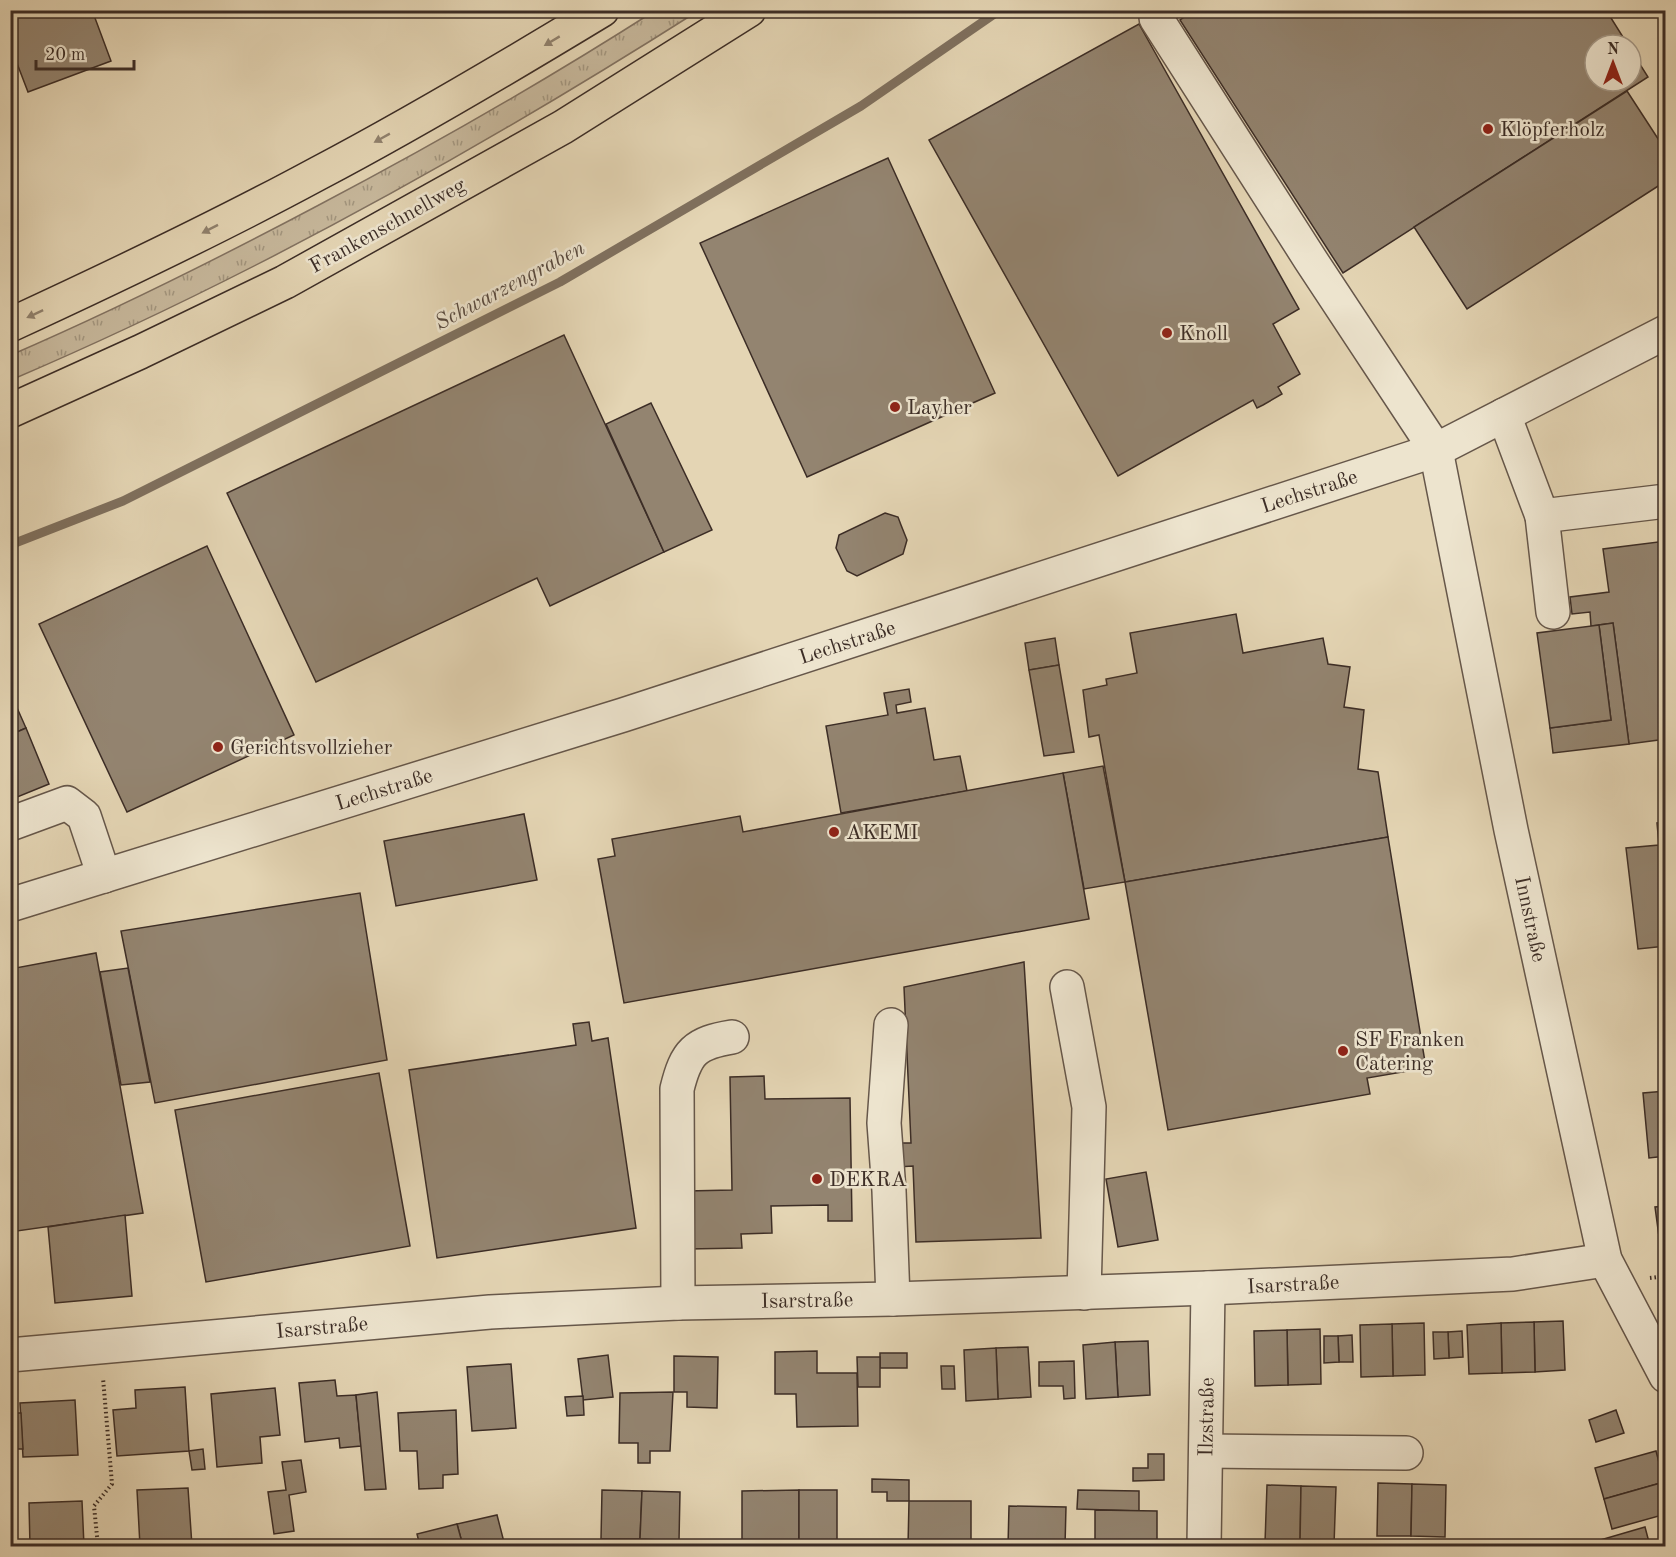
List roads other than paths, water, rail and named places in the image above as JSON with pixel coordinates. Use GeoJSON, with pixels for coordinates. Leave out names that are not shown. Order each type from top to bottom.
{"type":"FeatureCollection","features":[{"type":"Feature","properties":{"kind":"highway"},"geometry":{"type":"LineString","coordinates":[[10,325],[153,258],[318,174],[518,62],[602,10]]}},
{"type":"Feature","properties":{"kind":"highway","name":"Frankenschnellweg"},"geometry":{"type":"LineString","coordinates":[[10,411],[285,282],[563,127],[749,10]]}},
{"type":"Feature","properties":{"kind":"street"},"geometry":{"type":"LineString","coordinates":[[1156,10],[1156,18],[1310,259],[1436,450]]}},
{"type":"Feature","properties":{"kind":"street","name":"Lechstraße"},"geometry":{"type":"LineString","coordinates":[[10,905],[612,718],[1436,450],[1665,332]]}},
{"type":"Feature","properties":{"kind":"street"},"geometry":{"type":"LineString","coordinates":[[1504,415],[1542,516],[1553,612]]}},
{"type":"Feature","properties":{"kind":"street","name":"Innstraße"},"geometry":{"type":"LineString","coordinates":[[1436,450],[1514,842],[1605,1260],[1665,1376]]}},
{"type":"Feature","properties":{"kind":"street"},"geometry":{"type":"LineString","coordinates":[[1542,516],[1665,501]]}},
{"type":"Feature","properties":{"kind":"street"},"geometry":{"type":"LineString","coordinates":[[10,824],[67,803],[84,816],[104,876]]}},
{"type":"Feature","properties":{"kind":"street"},"geometry":{"type":"LineString","coordinates":[[1067,987],[1089,1107],[1084,1293]]}},
{"type":"Feature","properties":{"kind":"street"},"geometry":{"type":"LineString","coordinates":[[891,1025],[884,1123],[893,1299]]}},
{"type":"Feature","properties":{"kind":"street"},"geometry":{"type":"LineString","coordinates":[[678,1303],[677,1089],[683,1066],[695,1050],[711,1041],[732,1037]]}},
{"type":"Feature","properties":{"kind":"street","name":"Isarstraße"},"geometry":{"type":"LineString","coordinates":[[10,1355],[490,1312],[678,1303],[1084,1293],[1513,1274],[1605,1260]]}},
{"type":"Feature","properties":{"kind":"street","name":"Ilzstraße"},"geometry":{"type":"LineString","coordinates":[[1204,1546],[1209,1288]]}},
{"type":"Feature","properties":{"kind":"street"},"geometry":{"type":"LineString","coordinates":[[1206,1451],[1406,1453]]}},
{"type":"Feature","properties":{"kind":"waterway","name":"Schwarzengraben"},"geometry":{"type":"LineString","coordinates":[[10,545],[123,501],[560,282],[861,106],[1000,10]]}},
{"type":"Feature","properties":{"kind":"place","name":"Klöpferholz"},"geometry":{"type":"Point","coordinates":[1488,129]}},
{"type":"Feature","properties":{"kind":"place","name":"Knoll"},"geometry":{"type":"Point","coordinates":[1167,333]}},
{"type":"Feature","properties":{"kind":"place","name":"Layher"},"geometry":{"type":"Point","coordinates":[895,407]}},
{"type":"Feature","properties":{"kind":"place","name":"Gerichtsvollzieher"},"geometry":{"type":"Point","coordinates":[218,747]}},
{"type":"Feature","properties":{"kind":"place","name":"AKEMI"},"geometry":{"type":"Point","coordinates":[834,832]}},
{"type":"Feature","properties":{"kind":"place","name":"SF Franken Catering"},"geometry":{"type":"Point","coordinates":[1343,1051]}},
{"type":"Feature","properties":{"kind":"place","name":"DEKRA"},"geometry":{"type":"Point","coordinates":[817,1179]}}]}
